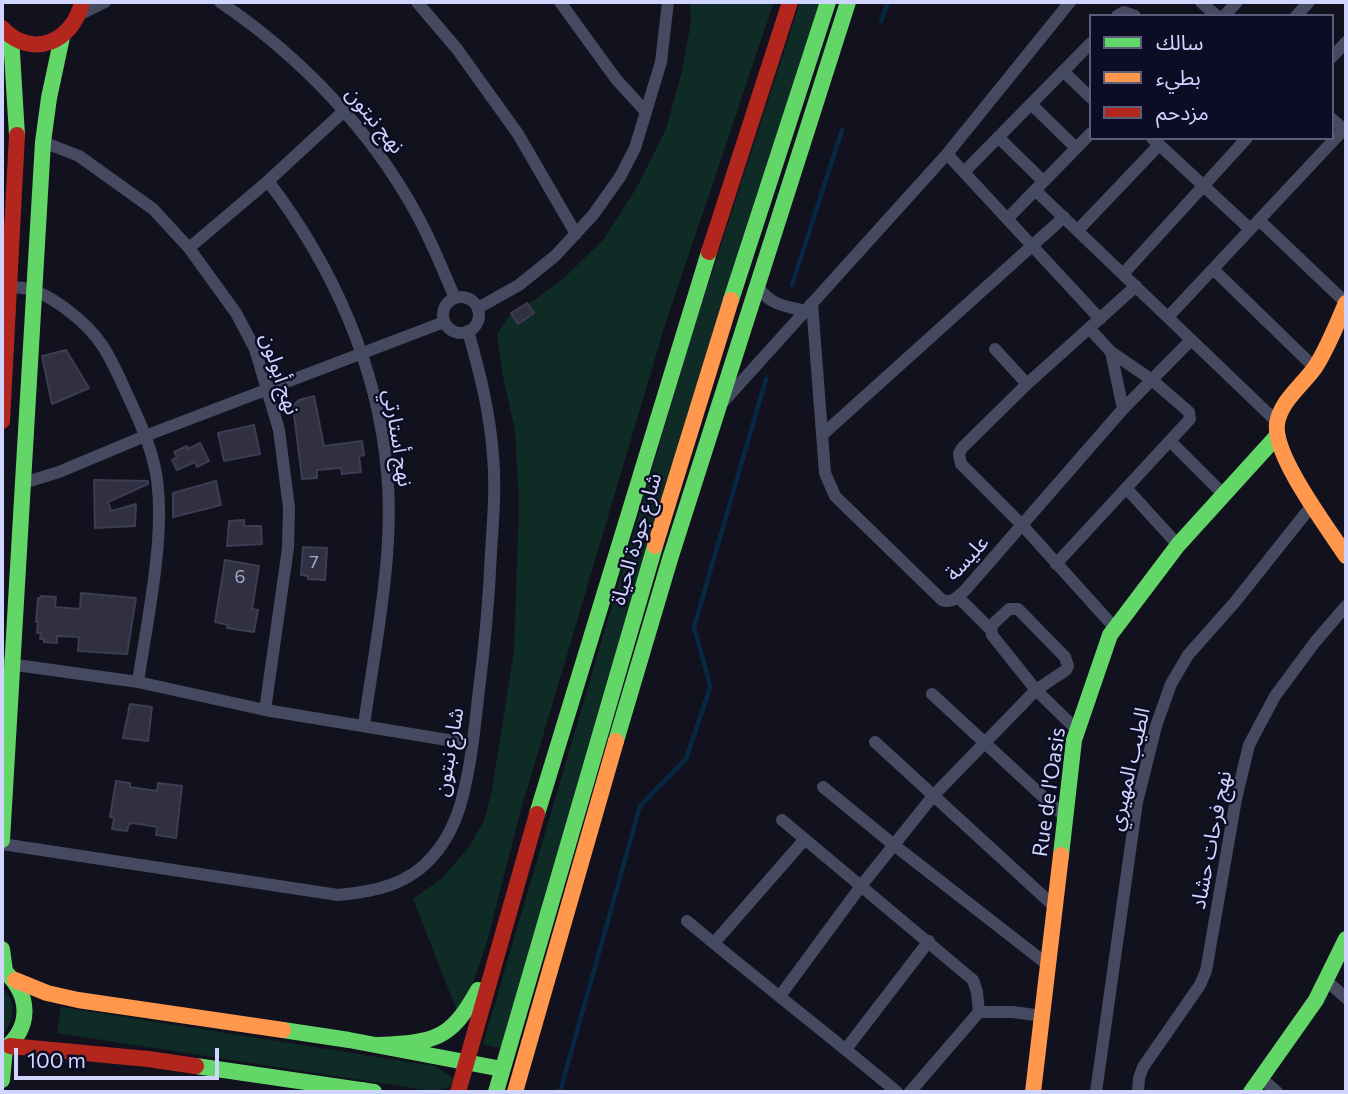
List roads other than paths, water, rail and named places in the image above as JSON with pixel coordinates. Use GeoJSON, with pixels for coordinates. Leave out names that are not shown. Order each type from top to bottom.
{"type":"FeatureCollection","features":[{"type":"Feature","properties":{"kind":"main road","name":"شارع جودة الحياة"},"geometry":{"type":"LineString","coordinates":[[458,1092],[588,640],[718,221],[790,2]]}},
{"type":"Feature","properties":{"kind":"main road","name":"شارع جودة الحياة"},"geometry":{"type":"LineString","coordinates":[[496,1092],[666,507],[828,2]]}},
{"type":"Feature","properties":{"kind":"main road"},"geometry":{"type":"LineString","coordinates":[[515,1092],[666,572],[848,2]]}},
{"type":"Feature","properties":{"kind":"main road"},"geometry":{"type":"LineString","coordinates":[[5,32],[23,43],[50,43],[62,37],[72,27],[80,8]]}},
{"type":"Feature","properties":{"kind":"main road"},"geometry":{"type":"LineString","coordinates":[[2,421],[9,143],[5,32]]}},
{"type":"Feature","properties":{"kind":"main road"},"geometry":{"type":"LineString","coordinates":[[2,842],[6,664],[23,483],[43,142],[62,37]]}},
{"type":"Feature","properties":{"kind":"main road","name":"Rue de l'Oasis"},"geometry":{"type":"LineString","coordinates":[[1033,1092],[1077,730],[1114,627],[1178,545],[1277,429],[1286,404],[1315,368],[1346,303]]}},
{"type":"Feature","properties":{"kind":"main road"},"geometry":{"type":"LineString","coordinates":[[1277,429],[1295,477],[1346,556]]}},
{"type":"Feature","properties":{"kind":"main road"},"geometry":{"type":"LineString","coordinates":[[1251,1092],[1301,1026],[1328,982],[1346,939]]}},
{"type":"Feature","properties":{"kind":"main road"},"geometry":{"type":"LineString","coordinates":[[2,949],[7,974],[24,996],[25,1014],[21,1031],[6,1048],[2,1080]]}},
{"type":"Feature","properties":{"kind":"main road"},"geometry":{"type":"LineString","coordinates":[[378,1045],[416,1043],[447,1034],[471,1005],[496,956]]}},
{"type":"Feature","properties":{"kind":"main road"},"geometry":{"type":"LineString","coordinates":[[7,974],[47,993],[78,1000],[378,1045],[502,1069]]}},
{"type":"Feature","properties":{"kind":"main road"},"geometry":{"type":"LineString","coordinates":[[6,1048],[148,1059],[369,1091]]}},
{"type":"Feature","properties":{"kind":"street"},"geometry":{"type":"LineString","coordinates":[[80,8],[105,2]]}},
{"type":"Feature","properties":{"kind":"street","name":"نهج نبتون"},"geometry":{"type":"LineString","coordinates":[[220,2],[243,17],[298,64],[344,111],[381,157],[418,217],[455,298]]}},
{"type":"Feature","properties":{"kind":"street"},"geometry":{"type":"LineString","coordinates":[[417,2],[457,48],[518,134],[576,234]]}},
{"type":"Feature","properties":{"kind":"street"},"geometry":{"type":"LineString","coordinates":[[560,2],[615,79],[646,112]]}},
{"type":"Feature","properties":{"kind":"street"},"geometry":{"type":"LineString","coordinates":[[478,308],[519,285],[555,256],[593,215],[620,177],[635,148],[662,62],[668,2]]}},
{"type":"Feature","properties":{"kind":"street"},"geometry":{"type":"LineString","coordinates":[[721,404],[947,154],[1070,2]]}},
{"type":"Feature","properties":{"kind":"street"},"geometry":{"type":"LineString","coordinates":[[1334,55],[1346,42]]}},
{"type":"Feature","properties":{"kind":"street"},"geometry":{"type":"LineString","coordinates":[[964,172],[1089,45]]}},
{"type":"Feature","properties":{"kind":"street"},"geometry":{"type":"LineString","coordinates":[[1063,71],[1089,96]]}},
{"type":"Feature","properties":{"kind":"street"},"geometry":{"type":"LineString","coordinates":[[1031,104],[1076,148]]}},
{"type":"Feature","properties":{"kind":"street"},"geometry":{"type":"LineString","coordinates":[[190,248],[344,111]]}},
{"type":"Feature","properties":{"kind":"street"},"geometry":{"type":"LineString","coordinates":[[1168,317],[1346,129]]}},
{"type":"Feature","properties":{"kind":"street"},"geometry":{"type":"LineString","coordinates":[[1007,219],[1089,135]]}},
{"type":"Feature","properties":{"kind":"street"},"geometry":{"type":"LineString","coordinates":[[998,137],[1064,217],[1168,317],[1277,429]]}},
{"type":"Feature","properties":{"kind":"street"},"geometry":{"type":"LineString","coordinates":[[1123,274],[1245,140]]}},
{"type":"Feature","properties":{"kind":"street","name":"نهج أبولون"},"geometry":{"type":"LineString","coordinates":[[43,142],[79,156],[153,209],[190,248],[246,330],[255,349],[279,430],[289,508],[288,548],[265,710]]}},
{"type":"Feature","properties":{"kind":"street"},"geometry":{"type":"LineString","coordinates":[[1078,230],[1155,142],[1203,186],[1254,225],[1346,303]]}},
{"type":"Feature","properties":{"kind":"street"},"geometry":{"type":"LineString","coordinates":[[947,154],[1100,319]]}},
{"type":"Feature","properties":{"kind":"street","name":"نهج أستارتي"},"geometry":{"type":"LineString","coordinates":[[268,181],[289,209],[333,283],[361,354],[375,404],[388,473],[385,562],[364,725]]}},
{"type":"Feature","properties":{"kind":"street"},"geometry":{"type":"LineString","coordinates":[[822,435],[1064,217]]}},
{"type":"Feature","properties":{"kind":"street"},"geometry":{"type":"LineString","coordinates":[[1213,269],[1315,368]]}},
{"type":"Feature","properties":{"kind":"street"},"geometry":{"type":"LineString","coordinates":[[756,285],[774,304],[808,307]]}},
{"type":"Feature","properties":{"kind":"street"},"geometry":{"type":"LineString","coordinates":[[1114,627],[1022,525],[961,464],[959,454],[1027,384],[1136,286]]}},
{"type":"Feature","properties":{"kind":"street"},"geometry":{"type":"LineString","coordinates":[[5,288],[33,289],[61,305],[81,320],[106,347],[155,465],[158,508],[154,570],[138,682]]}},
{"type":"Feature","properties":{"kind":"street"},"geometry":{"type":"LineString","coordinates":[[455,298],[468,298],[478,308],[478,322],[468,331],[454,331],[444,321],[445,308],[455,298]]}},
{"type":"Feature","properties":{"kind":"street","name":"عليسة"},"geometry":{"type":"LineString","coordinates":[[808,307],[825,473],[835,496],[947,602],[958,597],[1123,409],[1191,340]]}},
{"type":"Feature","properties":{"kind":"street"},"geometry":{"type":"LineString","coordinates":[[23,483],[59,472],[267,388],[444,321]]}},
{"type":"Feature","properties":{"kind":"street"},"geometry":{"type":"LineString","coordinates":[[1056,564],[1190,421],[1190,414],[1152,380],[1111,352],[1089,328]]}},
{"type":"Feature","properties":{"kind":"street","name":"شارع نبتون"},"geometry":{"type":"LineString","coordinates":[[2,842],[338,895],[367,892],[392,885],[412,874],[433,857],[455,819],[463,796],[485,636],[495,499],[490,424],[468,331]]}},
{"type":"Feature","properties":{"kind":"street"},"geometry":{"type":"LineString","coordinates":[[995,349],[1027,384]]}},
{"type":"Feature","properties":{"kind":"street"},"geometry":{"type":"LineString","coordinates":[[1111,352],[1123,409]]}},
{"type":"Feature","properties":{"kind":"street"},"geometry":{"type":"LineString","coordinates":[[1171,442],[1223,495]]}},
{"type":"Feature","properties":{"kind":"street"},"geometry":{"type":"LineString","coordinates":[[1126,489],[1178,545]]}},
{"type":"Feature","properties":{"kind":"street","name":"الطيب المهيري"},"geometry":{"type":"LineString","coordinates":[[1096,1092],[1137,802],[1156,726],[1171,684],[1188,655],[1235,602],[1313,504]]}},
{"type":"Feature","properties":{"kind":"street"},"geometry":{"type":"LineString","coordinates":[[958,597],[990,629],[1036,690],[1077,730]]}},
{"type":"Feature","properties":{"kind":"street","name":"نهج فرحات حشاد"},"geometry":{"type":"LineString","coordinates":[[1138,1092],[1143,1067],[1200,985],[1206,971],[1236,799],[1249,745],[1275,696],[1346,606]]}},
{"type":"Feature","properties":{"kind":"street"},"geometry":{"type":"LineString","coordinates":[[780,996],[860,886],[933,796],[1036,690],[1066,670],[1068,666],[1065,657],[1018,609],[1009,610],[990,629]]}},
{"type":"Feature","properties":{"kind":"street"},"geometry":{"type":"LineString","coordinates":[[6,664],[138,682],[265,710],[472,744]]}},
{"type":"Feature","properties":{"kind":"street"},"geometry":{"type":"LineString","coordinates":[[932,694],[986,741],[1065,817]]}},
{"type":"Feature","properties":{"kind":"street"},"geometry":{"type":"LineString","coordinates":[[875,742],[1055,906]]}},
{"type":"Feature","properties":{"kind":"street"},"geometry":{"type":"LineString","coordinates":[[823,787],[1048,965]]}},
{"type":"Feature","properties":{"kind":"street"},"geometry":{"type":"LineString","coordinates":[[782,820],[973,980],[979,1012],[910,1092]]}},
{"type":"Feature","properties":{"kind":"street"},"geometry":{"type":"LineString","coordinates":[[714,943],[805,839]]}},
{"type":"Feature","properties":{"kind":"street"},"geometry":{"type":"LineString","coordinates":[[687,920],[897,1092]]}},
{"type":"Feature","properties":{"kind":"street"},"geometry":{"type":"LineString","coordinates":[[846,1049],[929,941]]}},
{"type":"Feature","properties":{"kind":"street"},"geometry":{"type":"LineString","coordinates":[[1328,982],[1346,998]]}},
{"type":"Feature","properties":{"kind":"street"},"geometry":{"type":"LineString","coordinates":[[979,1012],[1042,1016]]}},
{"type":"Feature","properties":{"kind":"street"},"geometry":{"type":"LineString","coordinates":[[1261,1078],[1277,1092]]}},
{"type":"Feature","properties":{"kind":"waterway"},"geometry":{"type":"LineString","coordinates":[[881,21],[888,2]]}},
{"type":"Feature","properties":{"kind":"waterway"},"geometry":{"type":"LineString","coordinates":[[792,285],[842,130]]}},
{"type":"Feature","properties":{"kind":"waterway"},"geometry":{"type":"LineString","coordinates":[[560,1092],[640,806],[686,759],[709,691],[710,685],[694,627],[766,379]]}}]}
